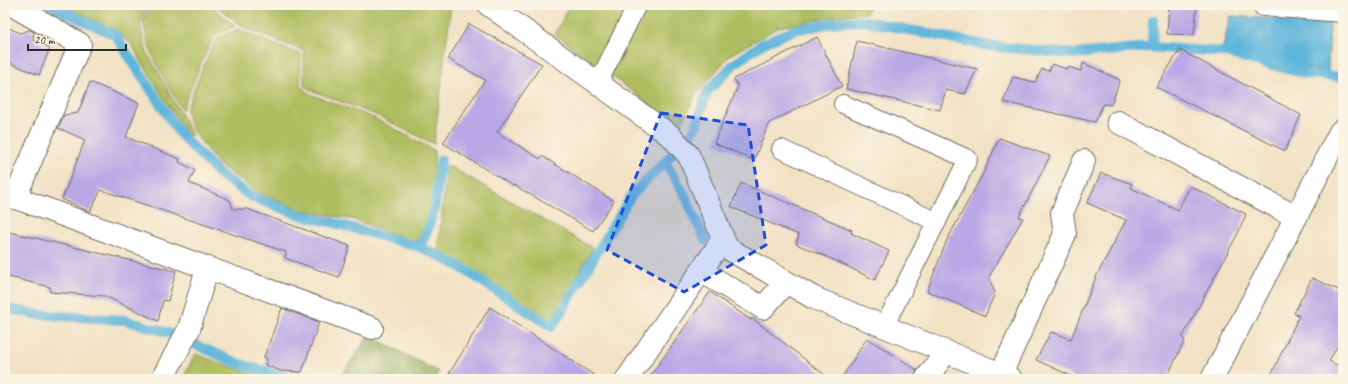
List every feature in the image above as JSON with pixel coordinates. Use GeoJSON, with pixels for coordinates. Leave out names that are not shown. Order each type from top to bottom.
{"type":"FeatureCollection","features":[{"type":"Feature","properties":{"kind":"street"},"geometry":{"type":"LineString","coordinates":[[12,5],[80,44],[10,196],[372,328]]}},
{"type":"Feature","properties":{"kind":"street"},"geometry":{"type":"LineString","coordinates":[[489,5],[671,136],[689,156],[727,248],[814,298],[1006,376],[1065,234],[1062,213],[1084,161]]}},
{"type":"Feature","properties":{"kind":"street"},"geometry":{"type":"LineString","coordinates":[[1264,5],[1343,11]]}},
{"type":"Feature","properties":{"kind":"street"},"geometry":{"type":"LineString","coordinates":[[1118,122],[1296,217]]}},
{"type":"Feature","properties":{"kind":"street"},"geometry":{"type":"LineString","coordinates":[[1212,379],[1340,132],[1343,130]]}},
{"type":"Feature","properties":{"kind":"street"},"geometry":{"type":"LineString","coordinates":[[627,379],[723,239]]}},
{"type":"Feature","properties":{"kind":"street"},"geometry":{"type":"LineString","coordinates":[[162,379],[189,329],[207,268]]}},
{"type":"Feature","properties":{"kind":"street"},"geometry":{"type":"LineString","coordinates":[[701,271],[763,308],[786,282]]}},
{"type":"Feature","properties":{"kind":"street"},"geometry":{"type":"LineString","coordinates":[[926,379],[946,352]]}},
{"type":"Feature","properties":{"kind":"lane"},"geometry":{"type":"LineString","coordinates":[[598,83],[637,5]]}},
{"type":"Feature","properties":{"kind":"lane"},"geometry":{"type":"LineString","coordinates":[[843,104],[968,159],[884,327]]}},
{"type":"Feature","properties":{"kind":"lane"},"geometry":{"type":"LineString","coordinates":[[781,149],[937,222]]}},
{"type":"Feature","properties":{"kind":"highlighted area"},"geometry":{"type":"Polygon","coordinates":[[[661,113],[748,125],[766,245],[684,292],[607,250],[661,113]]]}},
{"type":"Feature","properties":{"kind":"green space"},"geometry":{"type":"Polygon","coordinates":[[[61,5],[148,5],[140,25],[146,50],[192,135],[188,136],[131,44],[114,29],[61,5]]]}},
{"type":"Feature","properties":{"kind":"green space"},"geometry":{"type":"Polygon","coordinates":[[[151,5],[210,5],[235,26],[214,36],[182,110],[160,71],[149,47],[143,22],[151,5]]]}},
{"type":"Feature","properties":{"kind":"green space"},"geometry":{"type":"Polygon","coordinates":[[[215,5],[451,5],[434,144],[376,115],[313,91],[304,86],[304,51],[243,27],[215,5]]]}},
{"type":"Feature","properties":{"kind":"green space"},"geometry":{"type":"Polygon","coordinates":[[[570,5],[869,5],[867,13],[835,16],[779,27],[730,55],[695,96],[680,127],[555,34],[570,5]]]}},
{"type":"Feature","properties":{"kind":"green space"},"geometry":{"type":"Polygon","coordinates":[[[237,29],[301,54],[300,86],[310,94],[374,118],[434,150],[434,189],[426,226],[418,243],[355,220],[301,210],[257,192],[218,164],[191,128],[186,110],[216,39],[237,29]]]}},
{"type":"Feature","properties":{"kind":"green space"},"geometry":{"type":"Polygon","coordinates":[[[447,165],[593,248],[551,322],[438,250],[447,165]]]}},
{"type":"Feature","properties":{"kind":"green space"},"geometry":{"type":"Polygon","coordinates":[[[369,335],[439,372],[435,379],[339,379],[369,335]]]}},
{"type":"Feature","properties":{"kind":"green space"},"geometry":{"type":"Polygon","coordinates":[[[195,354],[266,379],[183,379],[195,354]]]}},
{"type":"Feature","properties":{"kind":"water"},"geometry":{"type":"Polygon","coordinates":[[[1230,16],[1330,22],[1328,71],[1305,68],[1306,74],[1222,52],[1230,16]]]}},
{"type":"Feature","properties":{"kind":"building"},"geometry":{"type":"Polygon","coordinates":[[[1169,5],[1197,5],[1194,35],[1167,34],[1169,5]]]}},
{"type":"Feature","properties":{"kind":"building"},"geometry":{"type":"Polygon","coordinates":[[[469,24],[542,64],[497,132],[540,159],[542,156],[614,201],[593,231],[514,185],[513,186],[443,143],[485,80],[448,59],[469,24]]]}},
{"type":"Feature","properties":{"kind":"building"},"geometry":{"type":"Polygon","coordinates":[[[5,26],[20,33],[30,30],[34,32],[33,40],[50,48],[39,75],[5,61],[5,26]]]}},
{"type":"Feature","properties":{"kind":"building"},"geometry":{"type":"Polygon","coordinates":[[[817,37],[842,86],[769,123],[754,160],[714,143],[738,86],[734,79],[817,37]]]}},
{"type":"Feature","properties":{"kind":"building"},"geometry":{"type":"Polygon","coordinates":[[[857,41],[977,69],[965,94],[946,90],[940,110],[846,89],[857,41]]]}},
{"type":"Feature","properties":{"kind":"building"},"geometry":{"type":"Polygon","coordinates":[[[1180,50],[1301,115],[1285,151],[1156,87],[1180,50]]]}},
{"type":"Feature","properties":{"kind":"building"},"geometry":{"type":"Polygon","coordinates":[[[1083,63],[1120,80],[1111,105],[1103,104],[1095,122],[1003,102],[1013,77],[1035,82],[1042,69],[1049,71],[1052,64],[1066,69],[1068,67],[1081,71],[1083,63]]]}},
{"type":"Feature","properties":{"kind":"building"},"geometry":{"type":"Polygon","coordinates":[[[90,82],[139,103],[126,137],[180,159],[179,162],[195,170],[189,183],[230,200],[233,209],[247,209],[350,246],[339,277],[285,258],[286,252],[101,190],[90,212],[62,199],[85,140],[58,128],[64,115],[78,113],[90,82]]]}},
{"type":"Feature","properties":{"kind":"building"},"geometry":{"type":"Polygon","coordinates":[[[999,138],[1050,156],[1019,217],[1023,218],[989,277],[995,293],[985,316],[927,291],[947,240],[985,170],[999,138]]]}},
{"type":"Feature","properties":{"kind":"building"},"geometry":{"type":"Polygon","coordinates":[[[1101,173],[1132,184],[1131,188],[1178,210],[1190,186],[1246,214],[1238,233],[1182,338],[1185,340],[1166,379],[1078,379],[1036,360],[1051,332],[1071,339],[1096,277],[1126,220],[1087,203],[1101,173]]]}},
{"type":"Feature","properties":{"kind":"building"},"geometry":{"type":"Polygon","coordinates":[[[741,183],[852,230],[851,233],[889,251],[875,280],[796,244],[799,235],[731,207],[741,183]]]}},
{"type":"Feature","properties":{"kind":"building"},"geometry":{"type":"Polygon","coordinates":[[[5,231],[176,271],[168,301],[163,300],[158,321],[105,296],[50,292],[50,287],[5,276],[5,231]]]}},
{"type":"Feature","properties":{"kind":"building"},"geometry":{"type":"Polygon","coordinates":[[[1312,278],[1343,292],[1343,336],[1329,361],[1343,368],[1343,379],[1269,379],[1299,316],[1294,313],[1312,278]]]}},
{"type":"Feature","properties":{"kind":"building"},"geometry":{"type":"Polygon","coordinates":[[[710,292],[751,320],[752,318],[830,379],[648,379],[710,292]]]}},
{"type":"Feature","properties":{"kind":"building"},"geometry":{"type":"Polygon","coordinates":[[[490,307],[600,379],[446,379],[490,307]]]}},
{"type":"Feature","properties":{"kind":"building"},"geometry":{"type":"Polygon","coordinates":[[[282,308],[319,322],[302,372],[281,371],[265,365],[267,359],[264,357],[282,308]]]}},
{"type":"Feature","properties":{"kind":"building"},"geometry":{"type":"Polygon","coordinates":[[[867,338],[917,370],[914,379],[841,379],[867,338]]]}},
{"type":"Feature","properties":{"kind":"waterway"},"geometry":{"type":"LineString","coordinates":[[52,5],[115,35],[179,133],[218,173],[250,196],[303,216],[420,247],[459,266],[552,327],[631,196],[692,134],[696,127],[707,92],[733,65],[762,44],[794,30],[838,22],[865,21],[990,46],[1075,54],[1147,47],[1222,52],[1306,74],[1343,77]]}},
{"type":"Feature","properties":{"kind":"waterway"},"geometry":{"type":"LineString","coordinates":[[1152,47],[1153,20]]}},
{"type":"Feature","properties":{"kind":"waterway"},"geometry":{"type":"LineString","coordinates":[[420,247],[429,226],[435,204],[441,160]]}},
{"type":"Feature","properties":{"kind":"waterway"},"geometry":{"type":"LineString","coordinates":[[665,162],[685,195],[705,240]]}},
{"type":"Feature","properties":{"kind":"waterway"},"geometry":{"type":"LineString","coordinates":[[5,308],[34,314],[124,320],[166,332],[240,364],[292,379]]}}]}
